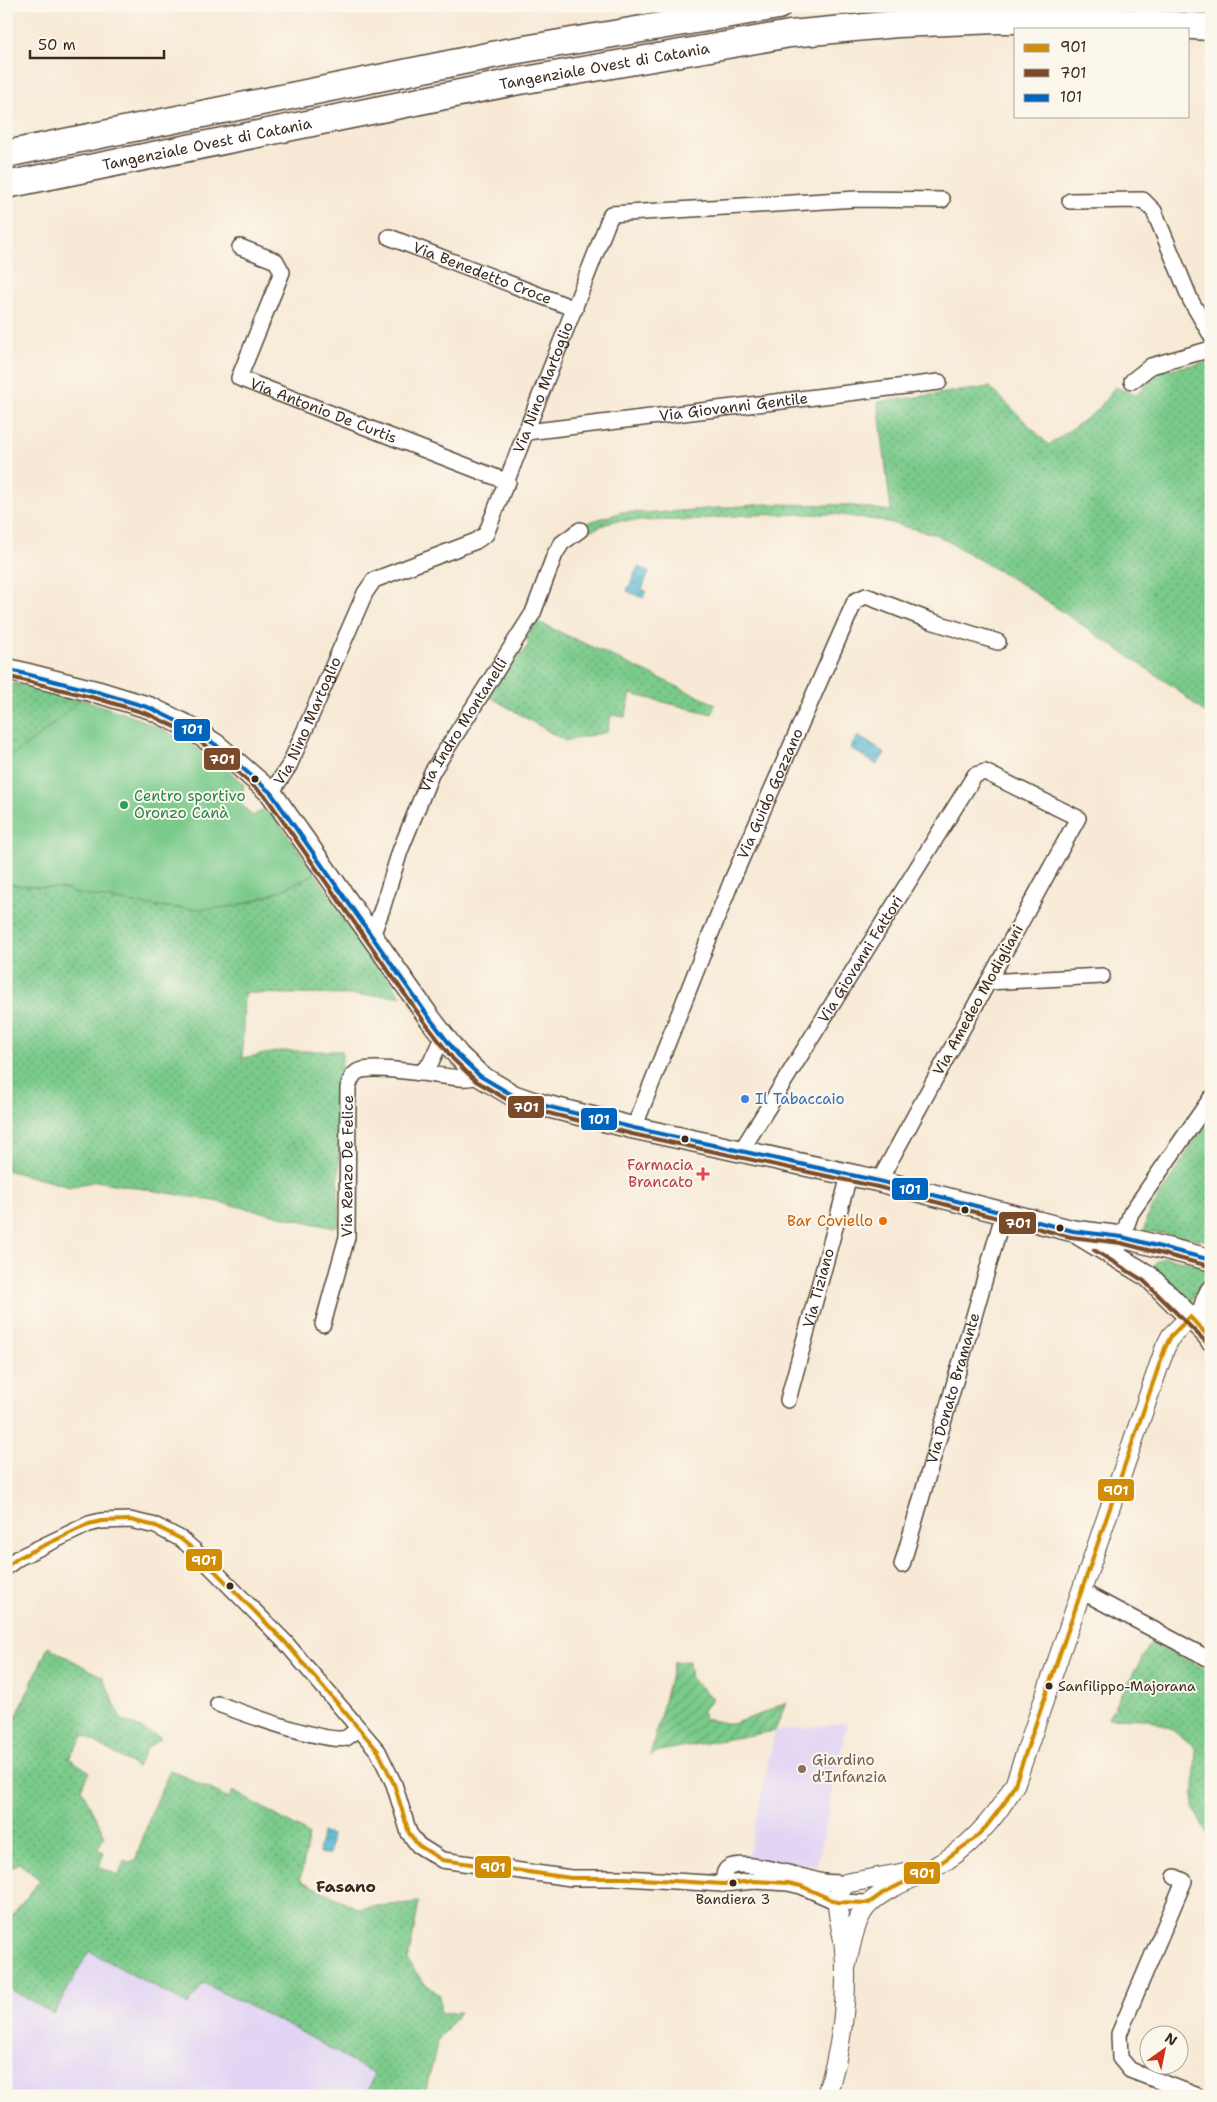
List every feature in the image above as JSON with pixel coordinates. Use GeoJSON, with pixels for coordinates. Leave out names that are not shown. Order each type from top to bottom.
{"type":"FeatureCollection","features":[{"type":"Feature","properties":{"kind":"highway","name":"Tangenziale Ovest di Catania"},"geometry":{"type":"LineString","coordinates":[[6,154],[508,52],[778,6]]}},
{"type":"Feature","properties":{"kind":"highway","name":"Tangenziale Ovest di Catania"},"geometry":{"type":"LineString","coordinates":[[6,186],[504,84],[790,34],[897,24],[998,20],[1081,20],[1211,27]]}},
{"type":"Feature","properties":{"kind":"main road"},"geometry":{"type":"LineString","coordinates":[[6,670],[101,693],[150,708],[188,726],[216,745],[271,793],[458,1055],[480,1076],[514,1096],[534,1103],[634,1128],[879,1181],[1004,1212],[1073,1231],[1118,1247],[1162,1247],[1211,1260]]}},
{"type":"Feature","properties":{"kind":"main road"},"geometry":{"type":"LineString","coordinates":[[1118,1247],[1209,1337]]}},
{"type":"Feature","properties":{"kind":"main road"},"geometry":{"type":"LineString","coordinates":[[1148,1276],[1146,1267],[1149,1259],[1154,1252],[1162,1247]]}},
{"type":"Feature","properties":{"kind":"main road"},"geometry":{"type":"LineString","coordinates":[[1209,1337],[1204,1312],[1211,1292]]}},
{"type":"Feature","properties":{"kind":"street","name":"Via Nino Martoglio"},"geometry":{"type":"LineString","coordinates":[[271,793],[288,766],[365,593],[374,580],[476,541],[486,534],[508,482],[611,214],[857,199],[942,200]]}},
{"type":"Feature","properties":{"kind":"street"},"geometry":{"type":"LineString","coordinates":[[1070,201],[1143,200],[1154,211],[1191,301],[1211,335]]}},
{"type":"Feature","properties":{"kind":"street","name":"Via Benedetto Croce"},"geometry":{"type":"LineString","coordinates":[[389,237],[575,309]]}},
{"type":"Feature","properties":{"kind":"street","name":"Via Antonio De Curtis"},"geometry":{"type":"LineString","coordinates":[[240,247],[276,261],[282,272],[239,378],[508,482]]}},
{"type":"Feature","properties":{"kind":"street"},"geometry":{"type":"LineString","coordinates":[[1132,381],[1151,366],[1211,348]]}},
{"type":"Feature","properties":{"kind":"street","name":"Via Giovanni Gentile"},"geometry":{"type":"LineString","coordinates":[[527,432],[939,382]]}},
{"type":"Feature","properties":{"kind":"street","name":"Via Indro Montanelli"},"geometry":{"type":"LineString","coordinates":[[372,936],[400,851],[432,772],[533,613],[554,554],[562,543],[580,530]]}},
{"type":"Feature","properties":{"kind":"street","name":"Via Guido Gozzano"},"geometry":{"type":"LineString","coordinates":[[634,1128],[732,880],[855,601],[866,596],[931,621],[998,642]]}},
{"type":"Feature","properties":{"kind":"street","name":"Via Amedeo Modigliani"},"geometry":{"type":"LineString","coordinates":[[879,1181],[1078,818],[985,772]]}},
{"type":"Feature","properties":{"kind":"street","name":"Via Giovanni Fattori"},"geometry":{"type":"LineString","coordinates":[[741,1151],[975,775],[985,772]]}},
{"type":"Feature","properties":{"kind":"street"},"geometry":{"type":"LineString","coordinates":[[988,982],[1102,976]]}},
{"type":"Feature","properties":{"kind":"street"},"geometry":{"type":"LineString","coordinates":[[420,1073],[430,1064],[443,1036]]}},
{"type":"Feature","properties":{"kind":"street","name":"Via Renzo De Felice"},"geometry":{"type":"LineString","coordinates":[[323,1324],[347,1237],[348,1088],[351,1078],[358,1072],[368,1069],[420,1073]]}},
{"type":"Feature","properties":{"kind":"street"},"geometry":{"type":"LineString","coordinates":[[420,1073],[463,1078],[480,1076]]}},
{"type":"Feature","properties":{"kind":"street"},"geometry":{"type":"LineString","coordinates":[[1118,1247],[1131,1213],[1211,1098]]}},
{"type":"Feature","properties":{"kind":"street","name":"Via Tiziano"},"geometry":{"type":"LineString","coordinates":[[788,1400],[850,1176]]}},
{"type":"Feature","properties":{"kind":"street","name":"Via Donato Bramante"},"geometry":{"type":"LineString","coordinates":[[902,1566],[1004,1212]]}},
{"type":"Feature","properties":{"kind":"street"},"geometry":{"type":"LineString","coordinates":[[826,2096],[835,2069],[842,2019],[846,1966],[859,1920],[869,1903],[883,1893],[935,1867],[974,1839],[1005,1802],[1015,1784],[1165,1348],[1171,1336],[1190,1317]]}},
{"type":"Feature","properties":{"kind":"street"},"geometry":{"type":"LineString","coordinates":[[6,1566],[18,1558],[89,1524],[101,1521],[130,1520],[156,1526],[181,1539],[206,1561],[285,1642],[378,1751],[388,1769],[409,1833],[418,1846],[442,1860],[571,1878],[625,1878],[723,1884],[755,1881],[788,1883],[801,1886],[837,1902],[869,1903]]}},
{"type":"Feature","properties":{"kind":"street"},"geometry":{"type":"LineString","coordinates":[[1081,1591],[1211,1660]]}},
{"type":"Feature","properties":{"kind":"street"},"geometry":{"type":"LineString","coordinates":[[218,1704],[262,1721],[329,1738],[346,1738],[358,1728]]}},
{"type":"Feature","properties":{"kind":"street"},"geometry":{"type":"LineString","coordinates":[[723,1884],[725,1871],[728,1867],[737,1865],[773,1870],[825,1882],[847,1884],[935,1867]]}},
{"type":"Feature","properties":{"kind":"street"},"geometry":{"type":"LineString","coordinates":[[1180,1879],[1119,2034],[1118,2048],[1120,2058],[1130,2070],[1198,2096]]}},
{"type":"Feature","properties":{"kind":"street"},"geometry":{"type":"LineString","coordinates":[[846,1966],[837,1902],[839,1890],[847,1884]]}},
{"type":"Feature","properties":{"kind":"shaded area","name":"Giardino d'Infanzia"},"geometry":{"type":"Polygon","coordinates":[[[847,1723],[817,1866],[748,1857],[775,1731],[847,1723]]]}},
{"type":"Feature","properties":{"kind":"shaded area"},"geometry":{"type":"Polygon","coordinates":[[[89,1951],[188,2004],[202,1983],[303,2033],[374,2075],[367,2096],[6,2096],[6,1988],[54,2014],[89,1951]]]}},
{"type":"Feature","properties":{"kind":"green space"},"geometry":{"type":"Polygon","coordinates":[[[1211,362],[1211,718],[1174,687],[1026,587],[937,535],[883,521],[834,514],[746,515],[692,520],[614,521],[589,531],[586,523],[622,512],[655,513],[766,504],[847,505],[891,511],[878,402],[990,387],[1049,445],[1098,410],[1115,387],[1136,395],[1157,371],[1211,362]]]}},
{"type":"Feature","properties":{"kind":"green space"},"geometry":{"type":"Polygon","coordinates":[[[536,621],[715,704],[712,714],[631,694],[625,717],[611,715],[607,732],[565,741],[487,695],[512,659],[522,654],[529,644],[526,637],[536,621]]]}},
{"type":"Feature","properties":{"kind":"green space"},"geometry":{"type":"Polygon","coordinates":[[[6,681],[80,699],[58,721],[6,761],[6,681]]]}},
{"type":"Feature","properties":{"kind":"green space","name":"Centro sportivo Oronzo Canà"},"geometry":{"type":"Polygon","coordinates":[[[80,699],[146,722],[167,732],[188,743],[226,769],[244,785],[240,803],[253,816],[267,807],[315,873],[265,897],[233,906],[194,909],[153,906],[73,893],[67,889],[6,884],[6,761],[58,721],[80,699]]]}},
{"type":"Feature","properties":{"kind":"green space"},"geometry":{"type":"Polygon","coordinates":[[[315,873],[401,996],[244,993],[242,1058],[282,1051],[342,1051],[338,1196],[340,1224],[334,1228],[209,1200],[96,1181],[70,1187],[6,1170],[6,884],[67,889],[73,893],[153,906],[194,909],[233,906],[265,897],[315,873]]]}},
{"type":"Feature","properties":{"kind":"green space"},"geometry":{"type":"Polygon","coordinates":[[[1211,1115],[1211,1241],[1144,1231],[1147,1216],[1211,1115]]]}},
{"type":"Feature","properties":{"kind":"green space"},"geometry":{"type":"Polygon","coordinates":[[[1164,1257],[1211,1267],[1211,1278],[1194,1293],[1191,1303],[1158,1273],[1154,1267],[1156,1262],[1164,1257]]]}},
{"type":"Feature","properties":{"kind":"green space"},"geometry":{"type":"Polygon","coordinates":[[[1151,1643],[1211,1672],[1211,1840],[1193,1808],[1196,1748],[1172,1729],[1148,1719],[1108,1718],[1151,1643]]]}},
{"type":"Feature","properties":{"kind":"green space"},"geometry":{"type":"Polygon","coordinates":[[[48,1647],[103,1677],[121,1719],[161,1738],[147,1748],[137,1767],[84,1735],[69,1758],[90,1772],[81,1788],[105,1836],[97,1849],[104,1852],[99,1867],[119,1875],[124,1861],[130,1863],[135,1861],[150,1817],[170,1770],[229,1798],[233,1791],[309,1834],[300,1880],[357,1908],[419,1902],[408,1961],[423,1982],[440,1995],[440,2013],[460,2012],[438,2040],[426,2090],[429,2096],[367,2096],[374,2074],[303,2033],[203,1983],[188,2005],[89,1951],[54,2014],[6,1987],[6,1924],[40,1880],[19,1863],[6,1872],[6,1739],[48,1647]]]}},
{"type":"Feature","properties":{"kind":"green space"},"geometry":{"type":"Polygon","coordinates":[[[689,1661],[691,1679],[713,1698],[703,1710],[704,1719],[732,1724],[766,1712],[786,1702],[775,1731],[659,1751],[650,1756],[674,1662],[689,1661]]]}},
{"type":"Feature","properties":{"kind":"water"},"geometry":{"type":"Polygon","coordinates":[[[638,567],[649,572],[642,589],[646,591],[643,598],[627,591],[638,567]]]}},
{"type":"Feature","properties":{"kind":"water"},"geometry":{"type":"Polygon","coordinates":[[[858,736],[885,753],[877,765],[850,748],[858,736]]]}},
{"type":"Feature","properties":{"kind":"water"},"geometry":{"type":"Polygon","coordinates":[[[322,1833],[332,1835],[329,1855],[319,1853],[322,1833]]]}},
{"type":"Feature","properties":{"kind":"transit line","name":"101"},"geometry":{"type":"LineString","coordinates":[[6,669],[101,693],[150,708],[187,726],[216,745],[271,793],[428,1016],[458,1055],[480,1076],[514,1096],[534,1103],[634,1128],[879,1181],[1073,1231],[1122,1237],[1211,1260]]}},
{"type":"Feature","properties":{"kind":"transit line","name":"701"},"geometry":{"type":"LineString","coordinates":[[6,676],[99,699],[148,714],[184,731],[212,750],[266,797],[423,1020],[453,1059],[476,1081],[511,1102],[632,1134],[878,1187],[1071,1237],[1121,1243],[1209,1266]]}},
{"type":"Feature","properties":{"kind":"transit line","name":"701"},"geometry":{"type":"LineString","coordinates":[[1094,1250],[1144,1281],[1207,1343]]}},
{"type":"Feature","properties":{"kind":"transit line","name":"901"},"geometry":{"type":"LineString","coordinates":[[6,1567],[18,1558],[89,1524],[101,1521],[130,1520],[156,1526],[181,1539],[285,1642],[378,1751],[394,1784],[409,1833],[418,1845],[442,1860],[571,1878],[625,1878],[723,1884],[755,1881],[788,1883],[801,1886],[837,1902],[869,1903],[883,1893],[935,1867],[974,1839],[1005,1802],[1015,1784],[1165,1348],[1171,1336],[1190,1317],[1211,1339]]}},
{"type":"Feature","properties":{"kind":"place","name":"Centro sportivo Oronzo Canà"},"geometry":{"type":"Point","coordinates":[124,805]}},
{"type":"Feature","properties":{"kind":"place","name":"Il Tabaccaio"},"geometry":{"type":"Point","coordinates":[745,1099]}},
{"type":"Feature","properties":{"kind":"place","name":"Farmacia Brancato"},"geometry":{"type":"Point","coordinates":[703,1174]}},
{"type":"Feature","properties":{"kind":"place","name":"Bar Coviello"},"geometry":{"type":"Point","coordinates":[883,1221]}},
{"type":"Feature","properties":{"kind":"place","name":"Sanfilippo-Majorana"},"geometry":{"type":"Point","coordinates":[1049,1686]}},
{"type":"Feature","properties":{"kind":"place","name":"Giardino d'Infanzia"},"geometry":{"type":"Point","coordinates":[802,1769]}},
{"type":"Feature","properties":{"kind":"place","name":"Bandiera 3"},"geometry":{"type":"Point","coordinates":[733,1883]}},
{"type":"Feature","properties":{"kind":"district","name":"Fasano"},"geometry":{"type":"Point","coordinates":[346,1886]}}]}
